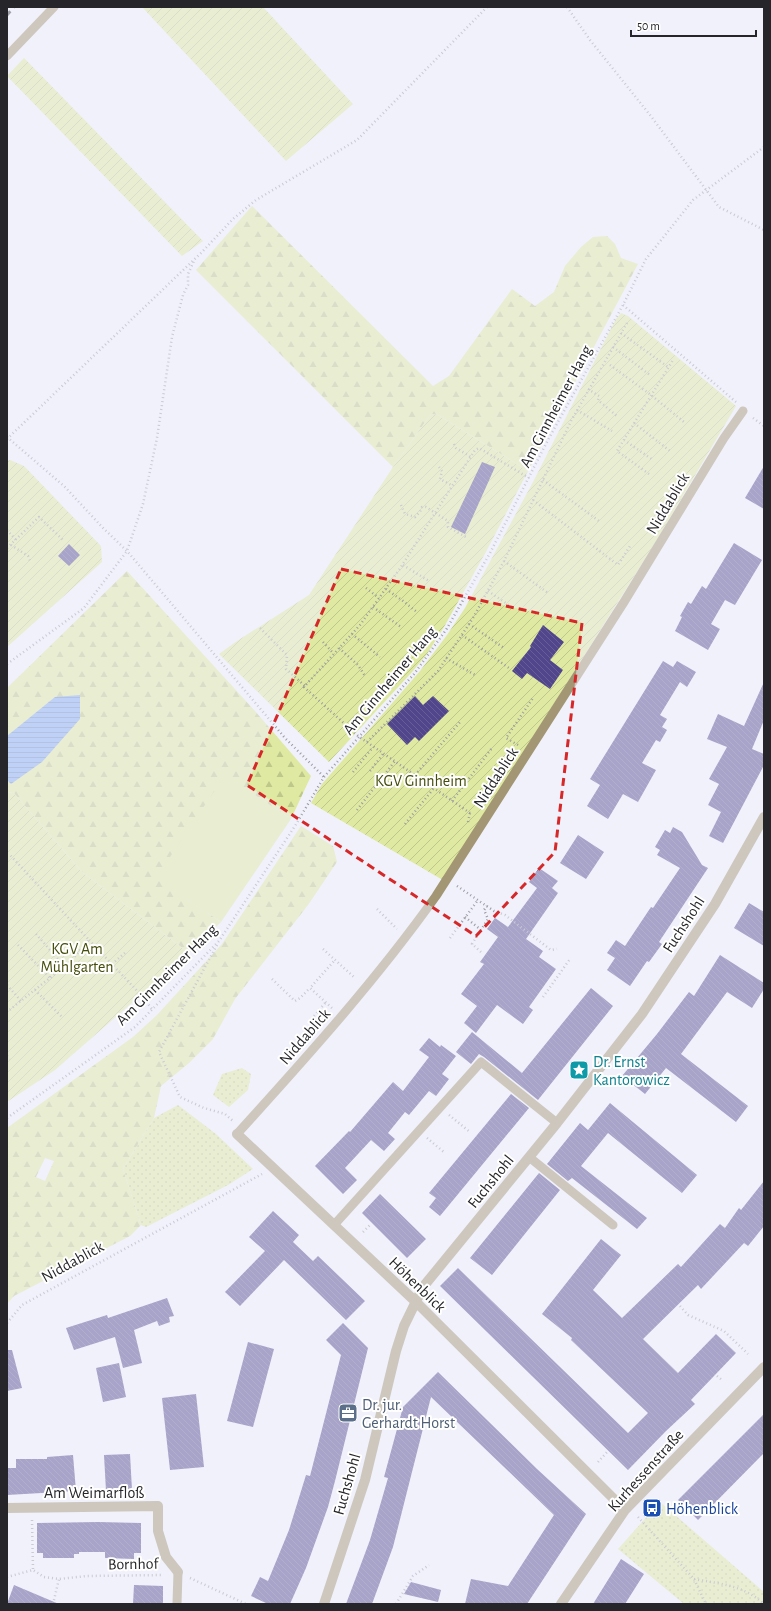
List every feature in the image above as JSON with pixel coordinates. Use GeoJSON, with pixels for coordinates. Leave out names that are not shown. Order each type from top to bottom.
{"type":"FeatureCollection","features":[{"type":"Feature","properties":{"kind":"street","name":"Fuchshohl"},"geometry":{"type":"LineString","coordinates":[[324,1604],[365,1480],[396,1351],[404,1326],[423,1287],[557,1123],[642,1014],[715,904],[764,817]]}},
{"type":"Feature","properties":{"kind":"street","name":"Höhenblick"},"geometry":{"type":"LineString","coordinates":[[237,1134],[416,1302],[625,1510]]}},
{"type":"Feature","properties":{"kind":"street","name":"Kurhessenstraße"},"geometry":{"type":"LineString","coordinates":[[561,1604],[625,1510],[764,1367]]}},
{"type":"Feature","properties":{"kind":"street","name":"Am Weimarfloß"},"geometry":{"type":"LineString","coordinates":[[7,1508],[158,1506],[158,1531],[166,1557],[178,1572]]}},
{"type":"Feature","properties":{"kind":"lane"},"geometry":{"type":"LineString","coordinates":[[7,56],[54,7]]}},
{"type":"Feature","properties":{"kind":"lane","name":"Niddablick"},"geometry":{"type":"LineString","coordinates":[[237,1134],[341,1016],[428,908],[624,602],[724,438],[743,411]]}},
{"type":"Feature","properties":{"kind":"lane"},"geometry":{"type":"LineString","coordinates":[[334,1225],[481,1062],[557,1123]]}},
{"type":"Feature","properties":{"kind":"lane"},"geometry":{"type":"LineString","coordinates":[[529,1157],[613,1225]]}},
{"type":"Feature","properties":{"kind":"lane"},"geometry":{"type":"LineString","coordinates":[[177,1604],[178,1572]]}},
{"type":"Feature","properties":{"kind":"path"},"geometry":{"type":"LineString","coordinates":[[324,777],[285,738],[127,551],[103,528],[65,487],[7,438],[194,260],[233,219],[256,200],[357,140],[487,7]]}},
{"type":"Feature","properties":{"kind":"path"},"geometry":{"type":"LineString","coordinates":[[567,7],[590,40],[650,115],[719,207],[764,230]]}},
{"type":"Feature","properties":{"kind":"path","name":"Am Ginnheimer Hang"},"geometry":{"type":"LineString","coordinates":[[7,1118],[135,1027],[219,941],[295,826],[324,777],[358,736],[414,674],[446,630],[490,553],[530,478],[549,438],[623,305],[646,259],[693,200],[764,147]]}},
{"type":"Feature","properties":{"kind":"path"},"geometry":{"type":"LineString","coordinates":[[7,664],[84,608],[127,551],[143,504],[157,438],[172,337],[183,295],[188,285],[188,274],[194,260]]}},
{"type":"Feature","properties":{"kind":"path"},"geometry":{"type":"LineString","coordinates":[[623,305],[631,314],[680,353],[738,404],[743,411]]}},
{"type":"Feature","properties":{"kind":"path"},"geometry":{"type":"LineString","coordinates":[[367,742],[438,670],[469,624],[504,561],[588,388],[627,323]]}},
{"type":"Feature","properties":{"kind":"path"},"geometry":{"type":"LineString","coordinates":[[621,333],[668,367]]}},
{"type":"Feature","properties":{"kind":"path"},"geometry":{"type":"LineString","coordinates":[[613,347],[650,375]]}},
{"type":"Feature","properties":{"kind":"path"},"geometry":{"type":"LineString","coordinates":[[649,474],[617,451],[673,360]]}},
{"type":"Feature","properties":{"kind":"path"},"geometry":{"type":"LineString","coordinates":[[610,365],[651,395],[684,422]]}},
{"type":"Feature","properties":{"kind":"path"},"geometry":{"type":"LineString","coordinates":[[588,388],[599,396],[598,400],[618,417]]}},
{"type":"Feature","properties":{"kind":"path"},"geometry":{"type":"LineString","coordinates":[[577,410],[612,431]]}},
{"type":"Feature","properties":{"kind":"path"},"geometry":{"type":"LineString","coordinates":[[634,423],[670,451]]}},
{"type":"Feature","properties":{"kind":"path"},"geometry":{"type":"LineString","coordinates":[[624,440],[653,460]]}},
{"type":"Feature","properties":{"kind":"path"},"geometry":{"type":"LineString","coordinates":[[454,444],[456,448],[471,457]]}},
{"type":"Feature","properties":{"kind":"path"},"geometry":{"type":"LineString","coordinates":[[305,686],[352,634],[386,589],[475,450],[479,448],[530,478]]}},
{"type":"Feature","properties":{"kind":"path"},"geometry":{"type":"LineString","coordinates":[[438,467],[442,472],[440,479],[453,486]]}},
{"type":"Feature","properties":{"kind":"path"},"geometry":{"type":"LineString","coordinates":[[542,480],[599,521]]}},
{"type":"Feature","properties":{"kind":"path"},"geometry":{"type":"LineString","coordinates":[[533,500],[618,565],[630,546]]}},
{"type":"Feature","properties":{"kind":"path"},"geometry":{"type":"LineString","coordinates":[[401,506],[405,514],[415,517],[420,512],[422,507],[426,507],[448,520],[448,527],[466,537]]}},
{"type":"Feature","properties":{"kind":"path"},"geometry":{"type":"LineString","coordinates":[[7,548],[39,518],[64,541]]}},
{"type":"Feature","properties":{"kind":"path"},"geometry":{"type":"LineString","coordinates":[[7,530],[16,540]]}},
{"type":"Feature","properties":{"kind":"path"},"geometry":{"type":"LineString","coordinates":[[11,545],[28,556],[31,563]]}},
{"type":"Feature","properties":{"kind":"path"},"geometry":{"type":"LineString","coordinates":[[504,561],[548,593]]}},
{"type":"Feature","properties":{"kind":"path"},"geometry":{"type":"LineString","coordinates":[[403,564],[429,581]]}},
{"type":"Feature","properties":{"kind":"path"},"geometry":{"type":"LineString","coordinates":[[366,588],[379,598]]}},
{"type":"Feature","properties":{"kind":"path"},"geometry":{"type":"LineString","coordinates":[[386,589],[417,612]]}},
{"type":"Feature","properties":{"kind":"path"},"geometry":{"type":"LineString","coordinates":[[488,591],[512,608]]}},
{"type":"Feature","properties":{"kind":"path"},"geometry":{"type":"LineString","coordinates":[[373,607],[401,626]]}},
{"type":"Feature","properties":{"kind":"path"},"geometry":{"type":"LineString","coordinates":[[469,624],[504,648]]}},
{"type":"Feature","properties":{"kind":"path"},"geometry":{"type":"LineString","coordinates":[[260,628],[287,655],[286,669],[305,686],[304,688],[358,736],[452,801],[473,813]]}},
{"type":"Feature","properties":{"kind":"path"},"geometry":{"type":"LineString","coordinates":[[352,634],[380,657]]}},
{"type":"Feature","properties":{"kind":"path"},"geometry":{"type":"LineString","coordinates":[[462,635],[509,668]]}},
{"type":"Feature","properties":{"kind":"path"},"geometry":{"type":"LineString","coordinates":[[322,642],[334,654]]}},
{"type":"Feature","properties":{"kind":"path"},"geometry":{"type":"LineString","coordinates":[[339,648],[358,666],[365,676]]}},
{"type":"Feature","properties":{"kind":"path"},"geometry":{"type":"LineString","coordinates":[[446,658],[475,675]]}},
{"type":"Feature","properties":{"kind":"path"},"geometry":{"type":"LineString","coordinates":[[514,751],[518,745],[506,738],[532,698]]}},
{"type":"Feature","properties":{"kind":"path"},"geometry":{"type":"LineString","coordinates":[[415,775],[460,722]]}},
{"type":"Feature","properties":{"kind":"path"},"geometry":{"type":"LineString","coordinates":[[353,772],[373,747]]}},
{"type":"Feature","properties":{"kind":"path"},"geometry":{"type":"LineString","coordinates":[[452,801],[492,748]]}},
{"type":"Feature","properties":{"kind":"path"},"geometry":{"type":"LineString","coordinates":[[370,771],[383,754]]}},
{"type":"Feature","properties":{"kind":"path"},"geometry":{"type":"LineString","coordinates":[[357,810],[394,761]]}},
{"type":"Feature","properties":{"kind":"path"},"geometry":{"type":"LineString","coordinates":[[405,824],[434,788]]}},
{"type":"Feature","properties":{"kind":"path"},"geometry":{"type":"LineString","coordinates":[[7,855],[10,855],[141,994],[152,1009]]}},
{"type":"Feature","properties":{"kind":"path"},"geometry":{"type":"LineString","coordinates":[[447,880],[487,906],[505,915],[551,950],[557,950]]}},
{"type":"Feature","properties":{"kind":"path"},"geometry":{"type":"LineString","coordinates":[[450,938],[478,900]]}},
{"type":"Feature","properties":{"kind":"path"},"geometry":{"type":"LineString","coordinates":[[481,952],[472,944],[488,919],[484,910],[487,906]]}},
{"type":"Feature","properties":{"kind":"path"},"geometry":{"type":"LineString","coordinates":[[377,909],[406,936]]}},
{"type":"Feature","properties":{"kind":"path"},"geometry":{"type":"LineString","coordinates":[[465,917],[481,930]]}},
{"type":"Feature","properties":{"kind":"path"},"geometry":{"type":"LineString","coordinates":[[36,934],[64,966]]}},
{"type":"Feature","properties":{"kind":"path"},"geometry":{"type":"LineString","coordinates":[[7,1012],[64,966],[89,940]]}},
{"type":"Feature","properties":{"kind":"path"},"geometry":{"type":"LineString","coordinates":[[219,941],[159,1052],[180,1097],[204,1108],[225,1114],[234,1121],[237,1134]]}},
{"type":"Feature","properties":{"kind":"path"},"geometry":{"type":"LineString","coordinates":[[18,945],[50,978]]}},
{"type":"Feature","properties":{"kind":"path"},"geometry":{"type":"LineString","coordinates":[[323,949],[355,978]]}},
{"type":"Feature","properties":{"kind":"path"},"geometry":{"type":"LineString","coordinates":[[112,964],[126,952]]}},
{"type":"Feature","properties":{"kind":"path"},"geometry":{"type":"LineString","coordinates":[[543,997],[570,959]]}},
{"type":"Feature","properties":{"kind":"path"},"geometry":{"type":"LineString","coordinates":[[272,978],[295,1001],[310,988],[335,960]]}},
{"type":"Feature","properties":{"kind":"path"},"geometry":{"type":"LineString","coordinates":[[7,985],[21,1001]]}},
{"type":"Feature","properties":{"kind":"path"},"geometry":{"type":"LineString","coordinates":[[310,988],[341,1016]]}},
{"type":"Feature","properties":{"kind":"path"},"geometry":{"type":"LineString","coordinates":[[35,990],[64,1018]]}},
{"type":"Feature","properties":{"kind":"path"},"geometry":{"type":"LineString","coordinates":[[314,1016],[326,1002]]}},
{"type":"Feature","properties":{"kind":"path"},"geometry":{"type":"LineString","coordinates":[[7,1056],[10,1059]]}},
{"type":"Feature","properties":{"kind":"path"},"geometry":{"type":"LineString","coordinates":[[440,1108],[470,1132]]}},
{"type":"Feature","properties":{"kind":"path"},"geometry":{"type":"LineString","coordinates":[[419,1131],[445,1154]]}},
{"type":"Feature","properties":{"kind":"path","name":"Niddablick"},"geometry":{"type":"LineString","coordinates":[[7,1323],[22,1305],[262,1174]]}},
{"type":"Feature","properties":{"kind":"path"},"geometry":{"type":"LineString","coordinates":[[363,1232],[371,1224]]}},
{"type":"Feature","properties":{"kind":"path"},"geometry":{"type":"LineString","coordinates":[[680,1306],[688,1315],[724,1331],[748,1354]]}},
{"type":"Feature","properties":{"kind":"path"},"geometry":{"type":"LineString","coordinates":[[717,1376],[722,1380]]}},
{"type":"Feature","properties":{"kind":"path"},"geometry":{"type":"LineString","coordinates":[[598,1462],[607,1452]]}},
{"type":"Feature","properties":{"kind":"path"},"geometry":{"type":"LineString","coordinates":[[7,1577],[32,1570],[32,1507]]}},
{"type":"Feature","properties":{"kind":"path"},"geometry":{"type":"LineString","coordinates":[[638,1517],[694,1579],[706,1604]]}},
{"type":"Feature","properties":{"kind":"path"},"geometry":{"type":"LineString","coordinates":[[396,1604],[414,1576],[429,1565]]}},
{"type":"Feature","properties":{"kind":"path","name":"Bornhof"},"geometry":{"type":"LineString","coordinates":[[32,1570],[44,1577],[59,1579],[87,1576],[164,1575],[178,1572]]}},
{"type":"Feature","properties":{"kind":"path"},"geometry":{"type":"LineString","coordinates":[[178,1572],[246,1604]]}},
{"type":"Feature","properties":{"kind":"path"},"geometry":{"type":"LineString","coordinates":[[53,1604],[59,1579]]}},
{"type":"Feature","properties":{"kind":"path"},"geometry":{"type":"LineString","coordinates":[[694,1579],[741,1588],[754,1595],[764,1604]]}},
{"type":"Feature","properties":{"kind":"highlighted area"},"geometry":{"type":"Polygon","coordinates":[[[341,569],[582,623],[555,852],[476,936],[247,785],[341,569]]]}},
{"type":"Feature","properties":{"kind":"green space"},"geometry":{"type":"Polygon","coordinates":[[[142,7],[263,7],[353,104],[286,161],[142,7]]]}},
{"type":"Feature","properties":{"kind":"green space"},"geometry":{"type":"Polygon","coordinates":[[[24,58],[203,241],[182,256],[7,76],[24,58]]]}},
{"type":"Feature","properties":{"kind":"green space"},"geometry":{"type":"Polygon","coordinates":[[[252,206],[433,386],[449,376],[512,289],[535,306],[554,292],[565,266],[581,247],[593,237],[607,236],[615,244],[621,258],[638,264],[528,471],[438,415],[431,414],[393,467],[196,270],[252,206]]]}},
{"type":"Feature","properties":{"kind":"green space","name":"KGV Ginnheim"},"geometry":{"type":"Polygon","coordinates":[[[621,313],[628,316],[736,406],[655,543],[445,877],[441,879],[311,803],[322,784],[420,671],[465,608],[533,482],[616,319],[621,313]]]}},
{"type":"Feature","properties":{"kind":"green space","name":"KGV Ginnheim"},"geometry":{"type":"Polygon","coordinates":[[[431,414],[438,415],[528,471],[487,550],[444,627],[427,654],[329,762],[219,654],[309,595],[393,467],[431,414]]]}},
{"type":"Feature","properties":{"kind":"green space"},"geometry":{"type":"Polygon","coordinates":[[[10,460],[24,466],[101,546],[102,562],[7,647],[7,461],[10,460]]]}},
{"type":"Feature","properties":{"kind":"green space"},"geometry":{"type":"Polygon","coordinates":[[[127,571],[255,711],[311,776],[291,819],[225,775],[156,878],[221,922],[189,953],[82,872],[13,792],[7,793],[7,688],[127,571]]]}},
{"type":"Feature","properties":{"kind":"green space"},"geometry":{"type":"Polygon","coordinates":[[[225,774],[291,819],[221,922],[155,878],[225,774]]]}},
{"type":"Feature","properties":{"kind":"green space","name":"KGV Am Mühlgarten"},"geometry":{"type":"Polygon","coordinates":[[[13,792],[82,872],[189,953],[55,1070],[7,1102],[7,793],[13,792]]]}},
{"type":"Feature","properties":{"kind":"green space"},"geometry":{"type":"Polygon","coordinates":[[[301,826],[333,846],[337,862],[308,905],[235,999],[213,1039],[189,1063],[161,1086],[154,1118],[123,1169],[141,1225],[130,1236],[14,1296],[7,1304],[7,1128],[133,1037],[157,1015],[222,944],[301,826]],[[45,1158],[36,1177],[45,1181],[54,1161],[45,1158]]]}},
{"type":"Feature","properties":{"kind":"green space"},"geometry":{"type":"Polygon","coordinates":[[[242,1068],[251,1074],[248,1090],[229,1107],[213,1095],[222,1074],[242,1068]]]}},
{"type":"Feature","properties":{"kind":"green space"},"geometry":{"type":"Polygon","coordinates":[[[178,1105],[216,1134],[253,1169],[228,1185],[146,1227],[141,1225],[123,1169],[154,1118],[178,1105]]]}},
{"type":"Feature","properties":{"kind":"green space"},"geometry":{"type":"Polygon","coordinates":[[[660,1502],[764,1592],[764,1604],[684,1604],[618,1549],[660,1502]]]}},
{"type":"Feature","properties":{"kind":"water"},"geometry":{"type":"Polygon","coordinates":[[[80,695],[80,719],[42,762],[11,784],[7,780],[7,736],[55,697],[80,695]]]}},
{"type":"Feature","properties":{"kind":"building"},"geometry":{"type":"Polygon","coordinates":[[[482,462],[495,467],[465,534],[451,527],[482,462]]]}},
{"type":"Feature","properties":{"kind":"building"},"geometry":{"type":"Polygon","coordinates":[[[764,466],[764,509],[745,498],[764,466]]]}},
{"type":"Feature","properties":{"kind":"building"},"geometry":{"type":"Polygon","coordinates":[[[734,543],[762,560],[735,605],[725,600],[711,624],[720,629],[708,650],[675,631],[682,617],[680,616],[688,602],[691,604],[702,586],[706,589],[734,543]]]}},
{"type":"Feature","properties":{"kind":"building"},"geometry":{"type":"Polygon","coordinates":[[[69,544],[80,555],[69,566],[58,556],[69,544]]]}},
{"type":"Feature","properties":{"kind":"building"},"geometry":{"type":"Polygon","coordinates":[[[543,625],[564,642],[550,660],[563,670],[550,689],[527,673],[522,679],[512,671],[531,647],[530,646],[543,625]]]}},
{"type":"Feature","properties":{"kind":"building"},"geometry":{"type":"Polygon","coordinates":[[[663,661],[673,667],[677,661],[696,672],[687,687],[680,682],[660,715],[667,719],[662,727],[667,730],[660,742],[656,740],[642,763],[656,770],[638,802],[623,794],[608,819],[587,806],[600,785],[590,779],[663,661]]]}},
{"type":"Feature","properties":{"kind":"building"},"geometry":{"type":"Polygon","coordinates":[[[764,682],[764,720],[752,749],[764,754],[764,765],[723,843],[709,836],[721,812],[708,805],[719,784],[709,779],[727,747],[707,739],[718,714],[744,726],[764,682]]]}},
{"type":"Feature","properties":{"kind":"building"},"geometry":{"type":"Polygon","coordinates":[[[415,696],[423,705],[433,696],[449,711],[419,741],[415,737],[407,745],[387,724],[415,696]]]}},
{"type":"Feature","properties":{"kind":"building"},"geometry":{"type":"Polygon","coordinates":[[[673,827],[682,832],[702,865],[708,868],[659,942],[662,944],[649,962],[647,961],[630,986],[607,970],[615,958],[607,953],[616,940],[625,946],[651,907],[653,908],[680,868],[657,855],[660,850],[655,847],[665,830],[670,833],[673,827]]]}},
{"type":"Feature","properties":{"kind":"building"},"geometry":{"type":"Polygon","coordinates":[[[578,835],[604,852],[586,879],[560,863],[578,835]]]}},
{"type":"Feature","properties":{"kind":"building"},"geometry":{"type":"Polygon","coordinates":[[[539,868],[558,881],[552,888],[558,893],[526,939],[543,951],[539,957],[556,969],[529,1007],[533,1010],[523,1024],[497,1005],[476,1033],[464,1023],[477,1006],[461,994],[484,964],[480,962],[498,937],[487,929],[495,918],[508,927],[537,888],[529,882],[539,868]]]}},
{"type":"Feature","properties":{"kind":"building"},"geometry":{"type":"Polygon","coordinates":[[[749,903],[764,912],[764,946],[734,928],[749,903]]]}},
{"type":"Feature","properties":{"kind":"building"},"geometry":{"type":"Polygon","coordinates":[[[720,955],[764,983],[764,989],[752,1008],[727,992],[681,1054],[748,1106],[736,1122],[666,1068],[645,1094],[622,1076],[689,992],[694,996],[720,955]]]}},
{"type":"Feature","properties":{"kind":"building"},"geometry":{"type":"Polygon","coordinates":[[[591,988],[613,1006],[538,1100],[479,1054],[471,1064],[456,1052],[472,1032],[522,1073],[591,988]]]}},
{"type":"Feature","properties":{"kind":"building"},"geometry":{"type":"Polygon","coordinates":[[[429,1038],[440,1047],[441,1045],[456,1056],[442,1074],[449,1079],[436,1096],[429,1091],[409,1115],[405,1112],[388,1133],[395,1139],[384,1151],[371,1140],[345,1168],[357,1180],[343,1194],[315,1166],[349,1131],[350,1132],[393,1082],[403,1091],[429,1057],[419,1050],[429,1038]]]}},
{"type":"Feature","properties":{"kind":"building"},"geometry":{"type":"Polygon","coordinates":[[[511,1094],[529,1108],[440,1216],[429,1207],[436,1198],[429,1193],[511,1094]]]}},
{"type":"Feature","properties":{"kind":"building"},"geometry":{"type":"Polygon","coordinates":[[[610,1103],[697,1175],[682,1193],[608,1133],[581,1166],[647,1218],[637,1229],[572,1178],[568,1181],[547,1164],[580,1123],[588,1130],[610,1103]]]}},
{"type":"Feature","properties":{"kind":"building"},"geometry":{"type":"Polygon","coordinates":[[[539,1173],[560,1190],[492,1275],[470,1258],[539,1173]]]}},
{"type":"Feature","properties":{"kind":"building"},"geometry":{"type":"Polygon","coordinates":[[[764,1181],[764,1226],[748,1246],[744,1243],[701,1289],[698,1285],[643,1339],[678,1373],[716,1334],[736,1353],[691,1400],[695,1404],[628,1470],[440,1286],[458,1268],[628,1433],[648,1413],[571,1340],[572,1338],[542,1314],[601,1239],[621,1255],[593,1290],[622,1318],[678,1264],[681,1267],[720,1224],[725,1228],[739,1208],[741,1210],[764,1181]]]}},
{"type":"Feature","properties":{"kind":"building"},"geometry":{"type":"Polygon","coordinates":[[[380,1194],[426,1239],[407,1258],[362,1213],[380,1194]]]}},
{"type":"Feature","properties":{"kind":"building"},"geometry":{"type":"Polygon","coordinates":[[[273,1211],[299,1235],[293,1242],[313,1261],[318,1256],[365,1301],[346,1320],[284,1260],[240,1306],[225,1292],[265,1251],[249,1237],[273,1211]]]}},
{"type":"Feature","properties":{"kind":"building"},"geometry":{"type":"Polygon","coordinates":[[[167,1298],[174,1316],[169,1317],[170,1322],[159,1326],[157,1321],[134,1330],[142,1363],[123,1368],[115,1337],[74,1350],[66,1328],[107,1315],[108,1318],[167,1298]]]}},
{"type":"Feature","properties":{"kind":"building"},"geometry":{"type":"Polygon","coordinates":[[[343,1323],[368,1348],[335,1481],[328,1507],[306,1568],[290,1604],[268,1604],[251,1596],[260,1577],[268,1581],[289,1530],[306,1475],[310,1476],[341,1355],[326,1340],[343,1323]]]}},
{"type":"Feature","properties":{"kind":"building"},"geometry":{"type":"Polygon","coordinates":[[[248,1342],[274,1349],[253,1427],[227,1421],[248,1342]]]}},
{"type":"Feature","properties":{"kind":"building"},"geometry":{"type":"Polygon","coordinates":[[[7,1350],[12,1350],[22,1388],[7,1391],[7,1350]]]}},
{"type":"Feature","properties":{"kind":"building"},"geometry":{"type":"Polygon","coordinates":[[[119,1363],[126,1397],[103,1402],[96,1368],[119,1363]]]}},
{"type":"Feature","properties":{"kind":"building"},"geometry":{"type":"Polygon","coordinates":[[[438,1372],[537,1469],[586,1514],[527,1604],[465,1604],[471,1579],[508,1586],[554,1515],[431,1397],[393,1547],[372,1604],[346,1604],[370,1540],[388,1478],[384,1477],[403,1407],[438,1372]]]}},
{"type":"Feature","properties":{"kind":"building"},"geometry":{"type":"Polygon","coordinates":[[[196,1394],[204,1467],[170,1470],[162,1398],[196,1394]]]}},
{"type":"Feature","properties":{"kind":"building"},"geometry":{"type":"Polygon","coordinates":[[[764,1414],[764,1453],[698,1520],[678,1500],[764,1414]]]}},
{"type":"Feature","properties":{"kind":"building"},"geometry":{"type":"Polygon","coordinates":[[[130,1454],[132,1490],[106,1491],[104,1455],[130,1454]]]}},
{"type":"Feature","properties":{"kind":"building"},"geometry":{"type":"Polygon","coordinates":[[[73,1455],[76,1491],[7,1495],[7,1468],[16,1468],[16,1459],[47,1459],[47,1457],[73,1455]]]}},
{"type":"Feature","properties":{"kind":"building"},"geometry":{"type":"Polygon","coordinates":[[[37,1523],[141,1523],[141,1553],[134,1553],[134,1559],[105,1558],[105,1552],[79,1552],[79,1554],[74,1554],[74,1558],[43,1558],[43,1553],[37,1553],[37,1523]]]}},
{"type":"Feature","properties":{"kind":"building"},"geometry":{"type":"Polygon","coordinates":[[[621,1559],[644,1574],[625,1604],[593,1604],[621,1559]]]}},
{"type":"Feature","properties":{"kind":"building"},"geometry":{"type":"Polygon","coordinates":[[[411,1582],[441,1590],[438,1602],[404,1594],[411,1582]]]}},
{"type":"Feature","properties":{"kind":"building"},"geometry":{"type":"Polygon","coordinates":[[[14,1585],[59,1604],[7,1604],[14,1585]]]}},
{"type":"Feature","properties":{"kind":"building"},"geometry":{"type":"Polygon","coordinates":[[[134,1585],[163,1586],[163,1604],[133,1604],[134,1585]]]}},
{"type":"Feature","properties":{"kind":"railway"},"geometry":{"type":"LineString","coordinates":[[7,15],[14,7]]}},
{"type":"Feature","properties":{"kind":"place","name":"Dr. Ernst Kantorowicz"},"geometry":{"type":"Point","coordinates":[579,1070]}},
{"type":"Feature","properties":{"kind":"place","name":"Dr. jur. Gerhardt Horst"},"geometry":{"type":"Point","coordinates":[348,1413]}},
{"type":"Feature","properties":{"kind":"place","name":"Höhenblick"},"geometry":{"type":"Point","coordinates":[652,1508]}}]}
